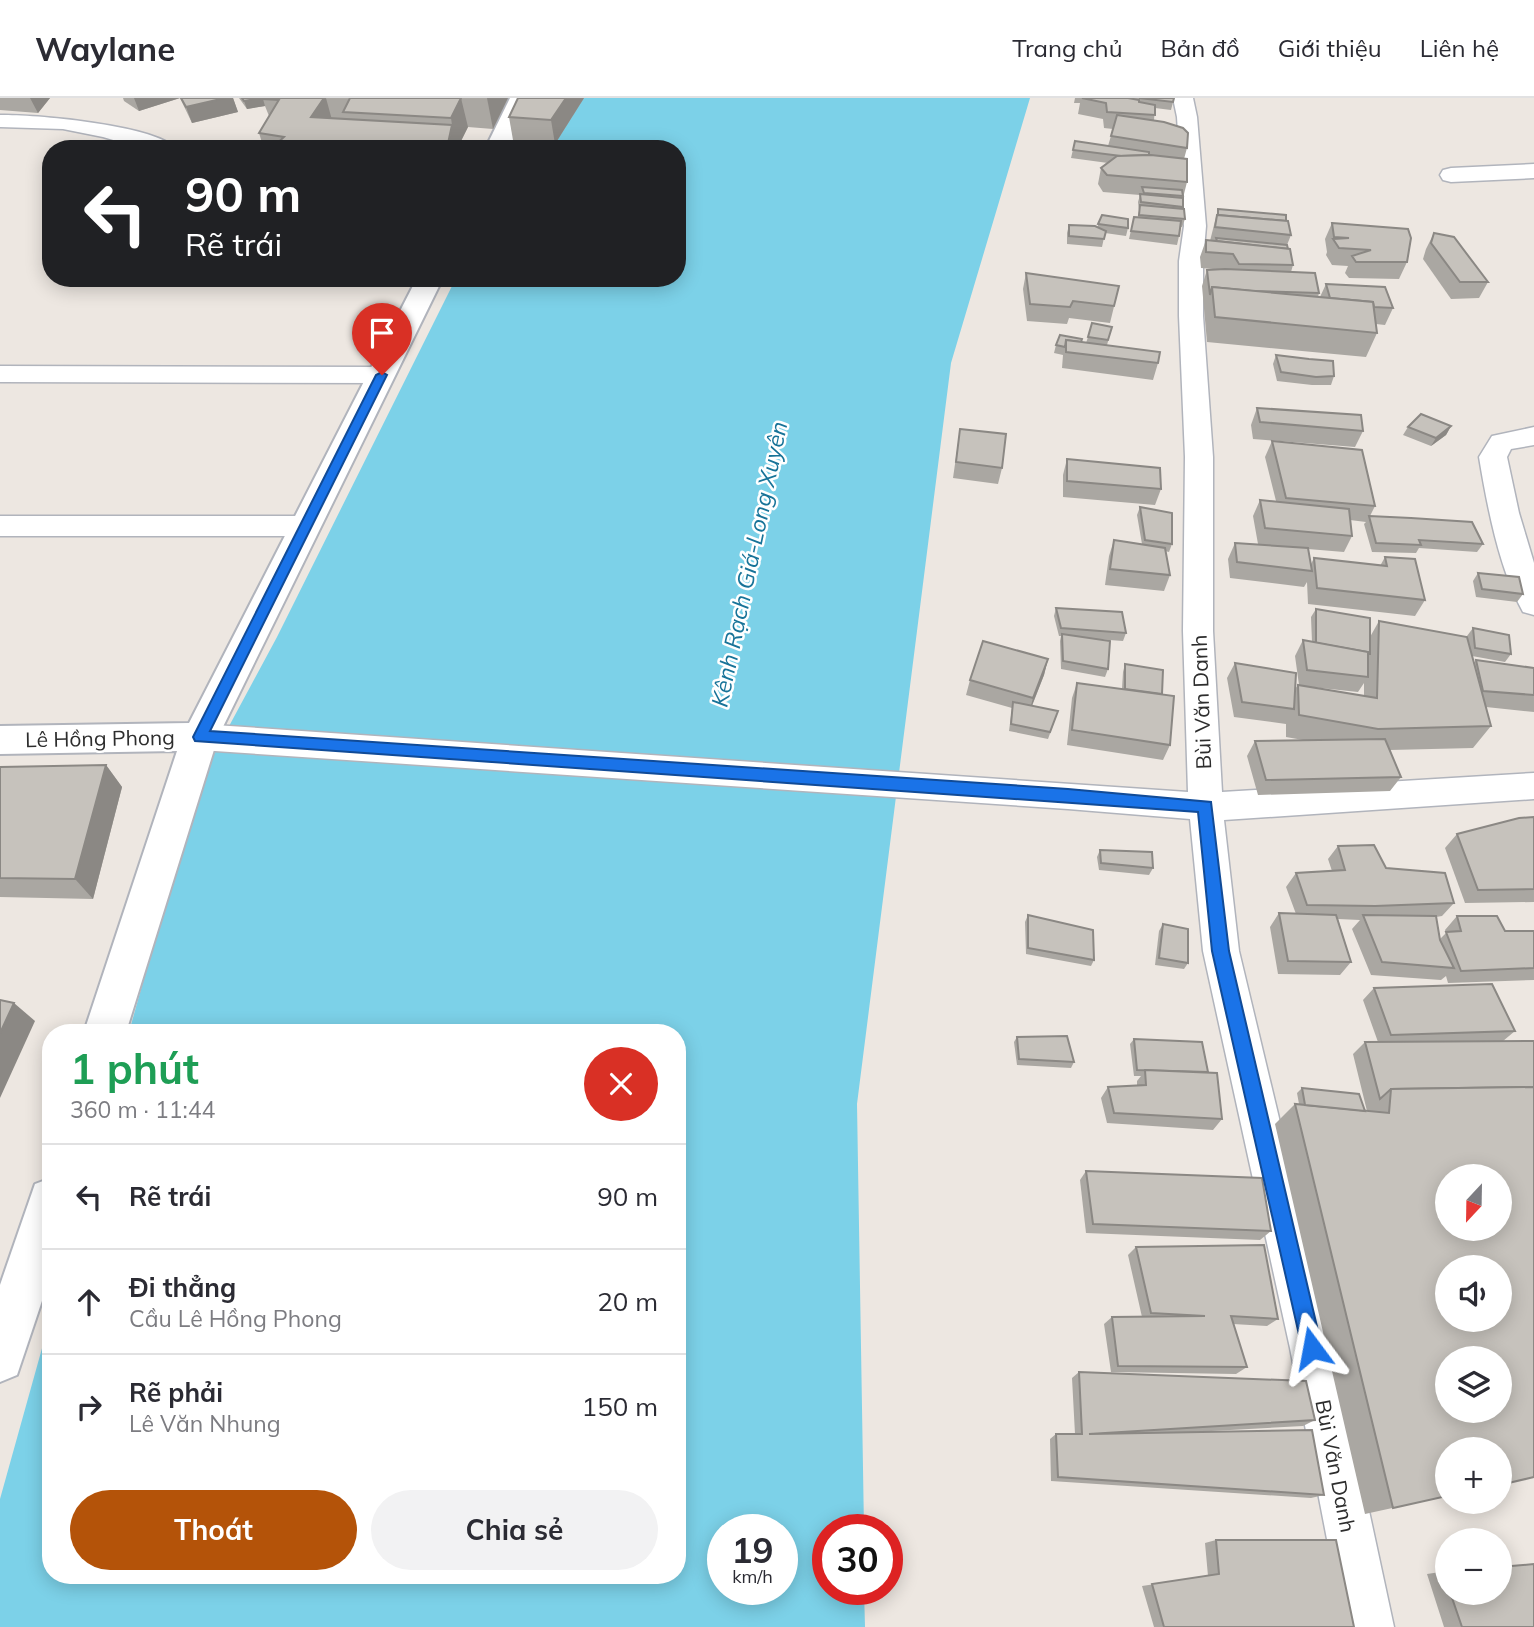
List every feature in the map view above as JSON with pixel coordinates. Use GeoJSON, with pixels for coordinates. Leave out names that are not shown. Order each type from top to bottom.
{"type":"FeatureCollection","features":[{"type":"Feature","properties":{"kind":"street"},"geometry":{"type":"LineString","coordinates":[[501,140],[521,98]]}},
{"type":"Feature","properties":{"kind":"street","name":"Bùi Văn Danh"},"geometry":{"type":"LineString","coordinates":[[1183,98],[1187,117],[1195,226],[1191,261],[1191,316],[1199,457],[1198,631],[1206,807],[1221,951],[1312,1348],[1369,1627]]}},
{"type":"Feature","properties":{"kind":"street"},"geometry":{"type":"LineString","coordinates":[[0,121],[71,125],[113,132],[137,140]]}},
{"type":"Feature","properties":{"kind":"street"},"geometry":{"type":"LineString","coordinates":[[1451,175],[1534,171]]}},
{"type":"Feature","properties":{"kind":"street"},"geometry":{"type":"LineString","coordinates":[[108,1024],[215,738],[306,526],[426,287]]}},
{"type":"Feature","properties":{"kind":"street"},"geometry":{"type":"LineString","coordinates":[[3,381],[208,373],[382,375]]}},
{"type":"Feature","properties":{"kind":"street"},"geometry":{"type":"LineString","coordinates":[[1534,436],[1502,442],[1493,457],[1497,484],[1522,573],[1534,604]]}},
{"type":"Feature","properties":{"kind":"street"},"geometry":{"type":"LineString","coordinates":[[0,526],[306,526]]}},
{"type":"Feature","properties":{"kind":"street"},"geometry":{"type":"LineString","coordinates":[[215,738],[1068,795],[1206,807],[1534,786]]}},
{"type":"Feature","properties":{"kind":"street","name":"Lê Hồng Phong"},"geometry":{"type":"LineString","coordinates":[[0,740],[215,738]]}},
{"type":"Feature","properties":{"kind":"street"},"geometry":{"type":"LineString","coordinates":[[0,1357],[42,1228]]}},
{"type":"Feature","properties":{"kind":"water","name":"Kênh Rạch Giá-Long Xuyên"},"geometry":{"type":"Polygon","coordinates":[[[546,98],[1030,98],[951,363],[857,1104],[864,1514],[812,1514],[812,1605],[864,1605],[865,1627],[0,1627],[0,1499],[42,1348],[42,1584],[686,1584],[686,1024],[131,1024],[199,782],[277,637],[452,287],[686,287],[686,140],[525,140],[546,98]]]}},
{"type":"Feature","properties":{"kind":"building"},"geometry":{"type":"Polygon","coordinates":[[[181,98],[225,98],[186,107],[181,98]]]}},
{"type":"Feature","properties":{"kind":"building"},"geometry":{"type":"Polygon","coordinates":[[[280,98],[324,98],[311,117],[452,125],[449,140],[281,140],[284,137],[259,133],[280,98]]]}},
{"type":"Feature","properties":{"kind":"building"},"geometry":{"type":"Polygon","coordinates":[[[350,98],[461,98],[451,118],[343,112],[350,98]]]}},
{"type":"Feature","properties":{"kind":"building"},"geometry":{"type":"Polygon","coordinates":[[[518,98],[566,98],[551,120],[509,117],[518,98]]]}},
{"type":"Feature","properties":{"kind":"building"},"geometry":{"type":"Polygon","coordinates":[[[1082,98],[1139,100],[1155,105],[1155,115],[1107,112],[1106,103],[1082,98]]]}},
{"type":"Feature","properties":{"kind":"building"},"geometry":{"type":"Polygon","coordinates":[[[1139,98],[1174,98],[1173,102],[1139,98]]]}},
{"type":"Feature","properties":{"kind":"building"},"geometry":{"type":"Polygon","coordinates":[[[1117,115],[1164,122],[1183,128],[1188,133],[1187,148],[1111,136],[1117,115]]]}},
{"type":"Feature","properties":{"kind":"building"},"geometry":{"type":"Polygon","coordinates":[[[1075,141],[1149,152],[1149,155],[1121,156],[1073,150],[1075,141]]]}},
{"type":"Feature","properties":{"kind":"building"},"geometry":{"type":"Polygon","coordinates":[[[1151,155],[1187,159],[1187,182],[1107,175],[1101,168],[1117,156],[1151,155]]]}},
{"type":"Feature","properties":{"kind":"building"},"geometry":{"type":"Polygon","coordinates":[[[1142,187],[1182,190],[1183,196],[1144,193],[1142,187]]]}},
{"type":"Feature","properties":{"kind":"building"},"geometry":{"type":"Polygon","coordinates":[[[1140,194],[1183,198],[1183,207],[1141,202],[1140,194]]]}},
{"type":"Feature","properties":{"kind":"building"},"geometry":{"type":"Polygon","coordinates":[[[1140,205],[1184,209],[1185,219],[1139,215],[1140,205]]]}},
{"type":"Feature","properties":{"kind":"building"},"geometry":{"type":"Polygon","coordinates":[[[1218,209],[1286,215],[1286,221],[1218,215],[1218,209]]]}},
{"type":"Feature","properties":{"kind":"building"},"geometry":{"type":"Polygon","coordinates":[[[1102,215],[1128,219],[1128,228],[1098,224],[1102,215]]]}},
{"type":"Feature","properties":{"kind":"building"},"geometry":{"type":"Polygon","coordinates":[[[1217,215],[1288,221],[1291,235],[1215,227],[1217,215]]]}},
{"type":"Feature","properties":{"kind":"building"},"geometry":{"type":"Polygon","coordinates":[[[1134,217],[1181,221],[1179,236],[1131,231],[1134,217]]]}},
{"type":"Feature","properties":{"kind":"building"},"geometry":{"type":"Polygon","coordinates":[[[1332,223],[1408,229],[1411,238],[1407,262],[1356,262],[1352,256],[1371,250],[1339,248],[1333,239],[1349,238],[1334,237],[1332,223]]]}},
{"type":"Feature","properties":{"kind":"building"},"geometry":{"type":"Polygon","coordinates":[[[1069,225],[1095,226],[1106,231],[1104,239],[1069,236],[1069,225]]]}},
{"type":"Feature","properties":{"kind":"building"},"geometry":{"type":"Polygon","coordinates":[[[1434,233],[1454,237],[1488,282],[1460,282],[1431,243],[1434,233]]]}},
{"type":"Feature","properties":{"kind":"building"},"geometry":{"type":"Polygon","coordinates":[[[1216,238],[1287,245],[1288,249],[1217,241],[1216,238]]]}},
{"type":"Feature","properties":{"kind":"building"},"geometry":{"type":"Polygon","coordinates":[[[1206,240],[1290,249],[1293,265],[1239,264],[1233,254],[1206,252],[1206,240]]]}},
{"type":"Feature","properties":{"kind":"building"},"geometry":{"type":"Polygon","coordinates":[[[1207,270],[1315,273],[1319,293],[1212,287],[1210,295],[1207,270]]]}},
{"type":"Feature","properties":{"kind":"building"},"geometry":{"type":"Polygon","coordinates":[[[1026,273],[1119,286],[1114,306],[1073,301],[1070,307],[1030,304],[1026,273]]]}},
{"type":"Feature","properties":{"kind":"building"},"geometry":{"type":"Polygon","coordinates":[[[1326,284],[1385,287],[1393,308],[1374,307],[1373,302],[1330,298],[1326,284]]]}},
{"type":"Feature","properties":{"kind":"building"},"geometry":{"type":"Polygon","coordinates":[[[1212,287],[1373,302],[1377,333],[1215,317],[1212,287]]]}},
{"type":"Feature","properties":{"kind":"building"},"geometry":{"type":"Polygon","coordinates":[[[1092,323],[1112,327],[1108,340],[1088,337],[1092,323]]]}},
{"type":"Feature","properties":{"kind":"building"},"geometry":{"type":"Polygon","coordinates":[[[1060,335],[1082,339],[1081,342],[1066,340],[1065,347],[1056,345],[1060,335]]]}},
{"type":"Feature","properties":{"kind":"building"},"geometry":{"type":"Polygon","coordinates":[[[1066,340],[1160,352],[1158,363],[1066,352],[1066,340]]]}},
{"type":"Feature","properties":{"kind":"building"},"geometry":{"type":"Polygon","coordinates":[[[1276,355],[1333,361],[1334,376],[1316,377],[1281,372],[1276,355]]]}},
{"type":"Feature","properties":{"kind":"building"},"geometry":{"type":"Polygon","coordinates":[[[1257,408],[1361,415],[1363,431],[1260,422],[1257,408]]]}},
{"type":"Feature","properties":{"kind":"building"},"geometry":{"type":"Polygon","coordinates":[[[1421,414],[1451,426],[1436,438],[1408,427],[1421,414]]]}},
{"type":"Feature","properties":{"kind":"building"},"geometry":{"type":"Polygon","coordinates":[[[960,429],[1006,434],[1002,468],[956,462],[960,429]]]}},
{"type":"Feature","properties":{"kind":"building"},"geometry":{"type":"Polygon","coordinates":[[[1272,441],[1362,450],[1375,506],[1286,498],[1272,441]]]}},
{"type":"Feature","properties":{"kind":"building"},"geometry":{"type":"Polygon","coordinates":[[[1067,459],[1160,468],[1161,489],[1067,481],[1067,459]]]}},
{"type":"Feature","properties":{"kind":"building"},"geometry":{"type":"Polygon","coordinates":[[[1260,500],[1349,509],[1352,536],[1265,528],[1260,500]]]}},
{"type":"Feature","properties":{"kind":"building"},"geometry":{"type":"Polygon","coordinates":[[[1140,507],[1172,513],[1172,544],[1145,540],[1140,507]]]}},
{"type":"Feature","properties":{"kind":"building"},"geometry":{"type":"Polygon","coordinates":[[[1369,516],[1472,522],[1483,544],[1419,540],[1421,545],[1376,543],[1369,516]]]}},
{"type":"Feature","properties":{"kind":"building"},"geometry":{"type":"Polygon","coordinates":[[[1114,540],[1165,548],[1170,575],[1110,569],[1114,540]]]}},
{"type":"Feature","properties":{"kind":"building"},"geometry":{"type":"Polygon","coordinates":[[[1235,543],[1308,548],[1312,571],[1237,562],[1235,543]]]}},
{"type":"Feature","properties":{"kind":"building"},"geometry":{"type":"Polygon","coordinates":[[[1385,557],[1415,559],[1425,600],[1317,588],[1314,558],[1387,566],[1385,557]]]}},
{"type":"Feature","properties":{"kind":"building"},"geometry":{"type":"Polygon","coordinates":[[[1478,573],[1519,577],[1523,594],[1482,589],[1478,573]]]}},
{"type":"Feature","properties":{"kind":"building"},"geometry":{"type":"Polygon","coordinates":[[[1056,608],[1122,612],[1126,633],[1061,628],[1056,608]]]}},
{"type":"Feature","properties":{"kind":"building"},"geometry":{"type":"Polygon","coordinates":[[[1316,609],[1370,618],[1370,654],[1316,643],[1316,609]]]}},
{"type":"Feature","properties":{"kind":"building"},"geometry":{"type":"Polygon","coordinates":[[[1379,621],[1467,637],[1491,726],[1378,729],[1299,715],[1298,685],[1377,698],[1379,621]]]}},
{"type":"Feature","properties":{"kind":"building"},"geometry":{"type":"Polygon","coordinates":[[[1473,628],[1509,635],[1511,654],[1475,648],[1473,628]]]}},
{"type":"Feature","properties":{"kind":"building"},"geometry":{"type":"Polygon","coordinates":[[[1062,634],[1110,641],[1108,669],[1063,661],[1062,634]]]}},
{"type":"Feature","properties":{"kind":"building"},"geometry":{"type":"Polygon","coordinates":[[[1303,640],[1368,652],[1368,677],[1307,670],[1303,640]]]}},
{"type":"Feature","properties":{"kind":"building"},"geometry":{"type":"Polygon","coordinates":[[[983,641],[1048,659],[1033,698],[970,680],[983,641]]]}},
{"type":"Feature","properties":{"kind":"building"},"geometry":{"type":"Polygon","coordinates":[[[1476,660],[1534,668],[1534,695],[1483,691],[1476,660]]]}},
{"type":"Feature","properties":{"kind":"building"},"geometry":{"type":"Polygon","coordinates":[[[1235,663],[1296,673],[1294,709],[1242,702],[1235,663]]]}},
{"type":"Feature","properties":{"kind":"building"},"geometry":{"type":"Polygon","coordinates":[[[1125,664],[1163,670],[1162,694],[1125,689],[1125,664]]]}},
{"type":"Feature","properties":{"kind":"building"},"geometry":{"type":"Polygon","coordinates":[[[1077,683],[1174,696],[1170,745],[1072,730],[1077,683]]]}},
{"type":"Feature","properties":{"kind":"building"},"geometry":{"type":"Polygon","coordinates":[[[1013,702],[1058,711],[1050,732],[1011,724],[1013,702]]]}},
{"type":"Feature","properties":{"kind":"building"},"geometry":{"type":"Polygon","coordinates":[[[1385,739],[1401,777],[1266,780],[1255,741],[1385,739]]]}},
{"type":"Feature","properties":{"kind":"building"},"geometry":{"type":"Polygon","coordinates":[[[106,765],[75,879],[0,878],[0,767],[106,765]]]}},
{"type":"Feature","properties":{"kind":"building"},"geometry":{"type":"Polygon","coordinates":[[[1534,817],[1534,889],[1478,890],[1457,834],[1519,818],[1534,817]]]}},
{"type":"Feature","properties":{"kind":"building"},"geometry":{"type":"Polygon","coordinates":[[[1374,845],[1386,868],[1445,873],[1454,903],[1307,905],[1296,873],[1345,870],[1338,846],[1374,845]]]}},
{"type":"Feature","properties":{"kind":"building"},"geometry":{"type":"Polygon","coordinates":[[[1100,850],[1152,852],[1153,868],[1101,863],[1100,850]]]}},
{"type":"Feature","properties":{"kind":"building"},"geometry":{"type":"Polygon","coordinates":[[[1279,913],[1336,915],[1351,962],[1288,961],[1279,913]]]}},
{"type":"Feature","properties":{"kind":"building"},"geometry":{"type":"Polygon","coordinates":[[[1028,915],[1093,930],[1094,960],[1028,948],[1028,915]]]}},
{"type":"Feature","properties":{"kind":"building"},"geometry":{"type":"Polygon","coordinates":[[[1363,915],[1436,916],[1440,940],[1454,968],[1382,962],[1363,915]]]}},
{"type":"Feature","properties":{"kind":"building"},"geometry":{"type":"Polygon","coordinates":[[[1457,916],[1497,916],[1505,931],[1534,931],[1534,968],[1461,971],[1446,932],[1461,931],[1457,916]]]}},
{"type":"Feature","properties":{"kind":"building"},"geometry":{"type":"Polygon","coordinates":[[[1163,924],[1188,929],[1188,963],[1159,958],[1163,924]]]}},
{"type":"Feature","properties":{"kind":"building"},"geometry":{"type":"Polygon","coordinates":[[[1492,984],[1515,1031],[1391,1035],[1374,988],[1492,984]]]}},
{"type":"Feature","properties":{"kind":"building"},"geometry":{"type":"Polygon","coordinates":[[[0,1000],[14,1003],[0,1033],[0,1000]]]}},
{"type":"Feature","properties":{"kind":"building"},"geometry":{"type":"Polygon","coordinates":[[[1067,1036],[1074,1062],[1019,1059],[1017,1037],[1067,1036]]]}},
{"type":"Feature","properties":{"kind":"building"},"geometry":{"type":"Polygon","coordinates":[[[1134,1039],[1202,1042],[1208,1072],[1137,1070],[1134,1039]]]}},
{"type":"Feature","properties":{"kind":"building"},"geometry":{"type":"Polygon","coordinates":[[[1534,1041],[1534,1087],[1391,1089],[1380,1099],[1365,1042],[1534,1041]]]}},
{"type":"Feature","properties":{"kind":"building"},"geometry":{"type":"Polygon","coordinates":[[[1145,1070],[1217,1073],[1222,1119],[1114,1113],[1108,1087],[1146,1085],[1145,1070]]]}},
{"type":"Feature","properties":{"kind":"building"},"geometry":{"type":"Polygon","coordinates":[[[1534,1087],[1534,1477],[1512,1482],[1512,1437],[1435,1437],[1435,1499],[1393,1508],[1295,1104],[1389,1113],[1391,1089],[1534,1087]]]}},
{"type":"Feature","properties":{"kind":"building"},"geometry":{"type":"Polygon","coordinates":[[[1302,1088],[1359,1094],[1365,1111],[1305,1105],[1302,1088]]]}},
{"type":"Feature","properties":{"kind":"building"},"geometry":{"type":"Polygon","coordinates":[[[1086,1171],[1262,1178],[1271,1231],[1093,1224],[1086,1171]]]}},
{"type":"Feature","properties":{"kind":"building"},"geometry":{"type":"Polygon","coordinates":[[[1264,1245],[1278,1319],[1231,1316],[1247,1367],[1118,1366],[1112,1317],[1205,1316],[1151,1313],[1136,1247],[1264,1245]]]}},
{"type":"Feature","properties":{"kind":"building"},"geometry":{"type":"Polygon","coordinates":[[[1079,1372],[1306,1381],[1315,1420],[1089,1434],[1312,1430],[1324,1495],[1058,1477],[1056,1434],[1082,1434],[1079,1372]]]}},
{"type":"Feature","properties":{"kind":"building"},"geometry":{"type":"Polygon","coordinates":[[[1216,1540],[1336,1540],[1354,1627],[1164,1627],[1152,1584],[1219,1574],[1216,1540]]]}},
{"type":"Feature","properties":{"kind":"building"},"geometry":{"type":"Polygon","coordinates":[[[1534,1564],[1534,1627],[1462,1627],[1454,1605],[1512,1605],[1512,1566],[1534,1564]]]}},
{"type":"Feature","properties":{"kind":"route"},"geometry":{"type":"LineString","coordinates":[[382,375],[200,737],[1068,795],[1206,807],[1221,951],[1312,1348]]}}]}
